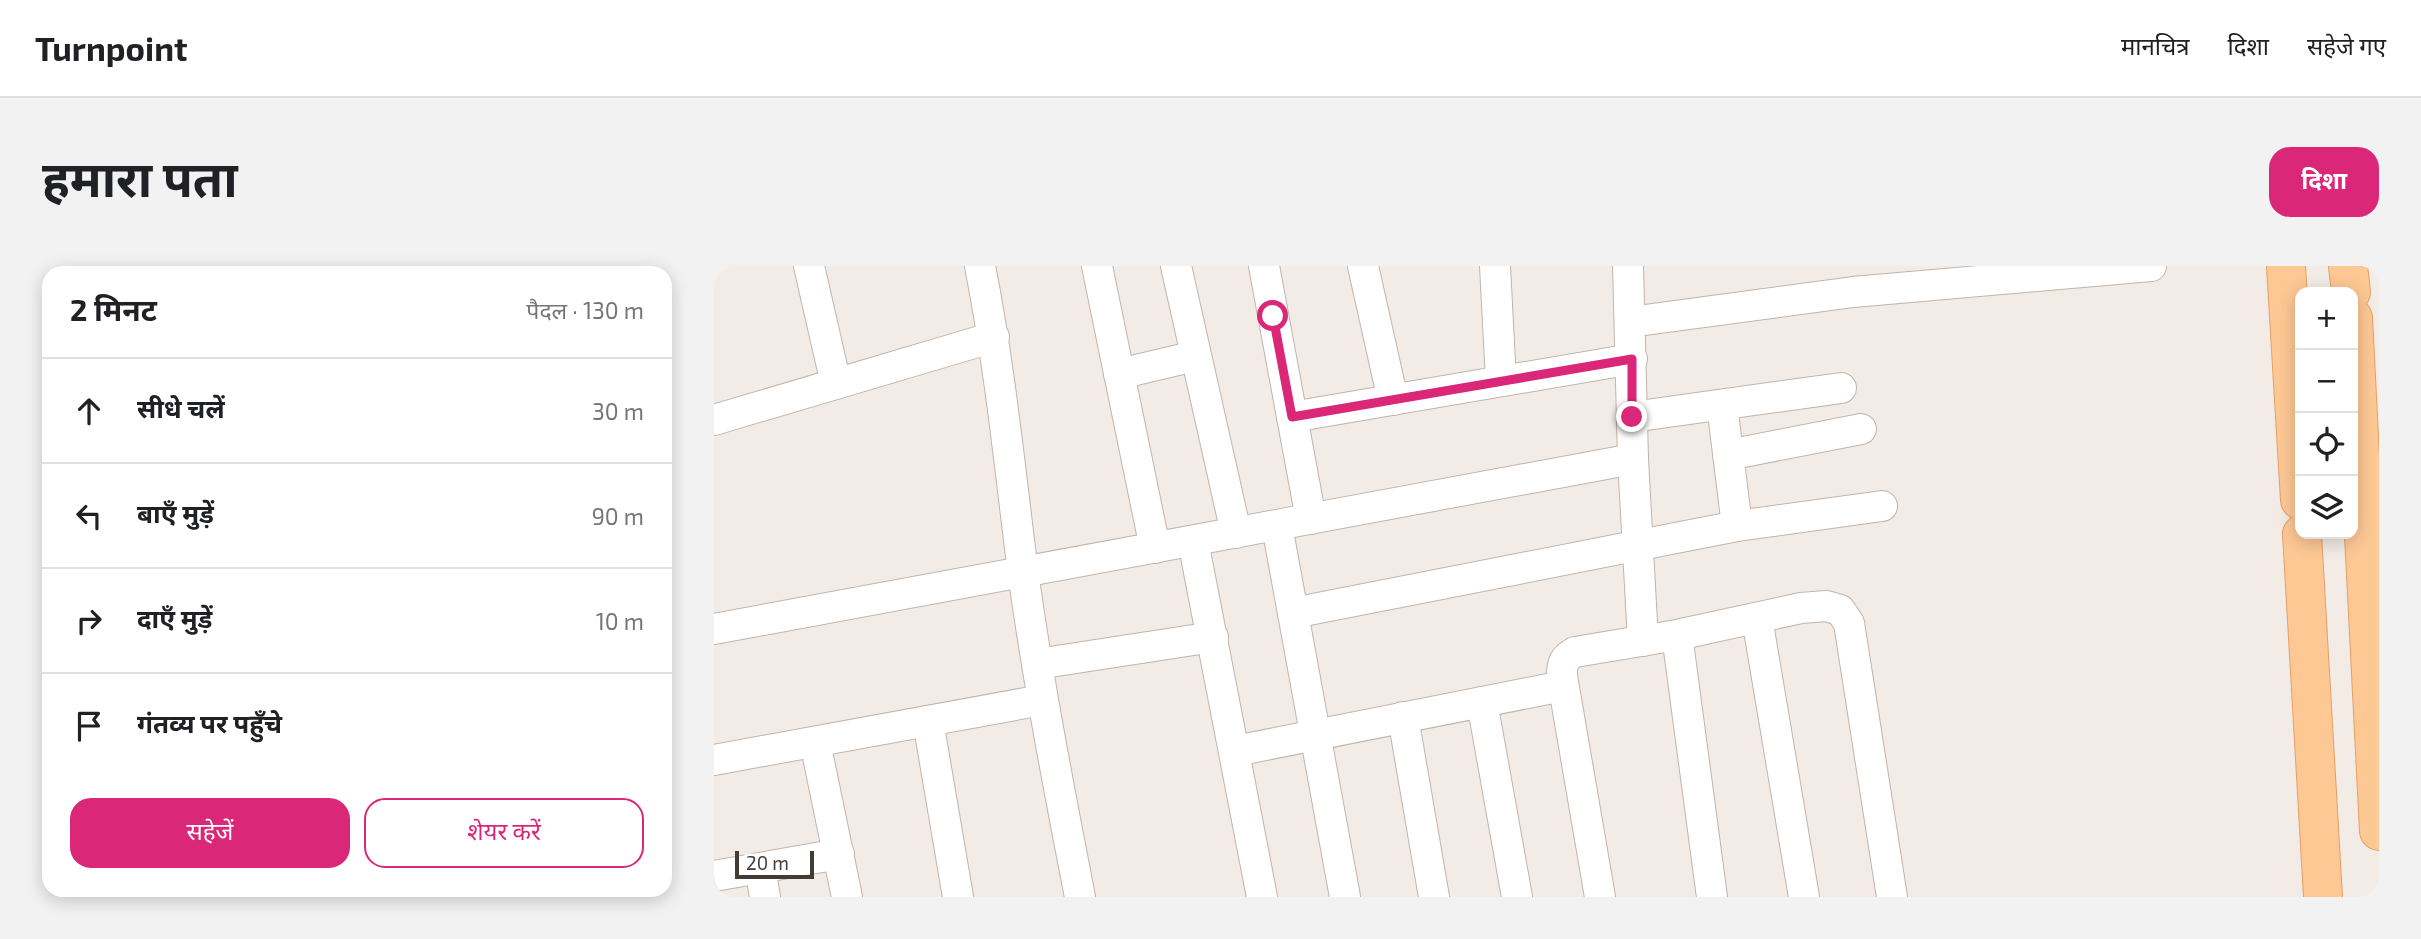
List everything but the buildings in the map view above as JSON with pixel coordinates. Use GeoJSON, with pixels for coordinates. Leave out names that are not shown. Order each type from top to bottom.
{"type":"FeatureCollection","features":[{"type":"Feature","properties":{"kind":"main road"},"geometry":{"type":"LineString","coordinates":[[2287,266],[2297,413]]}},
{"type":"Feature","properties":{"kind":"main road"},"geometry":{"type":"LineString","coordinates":[[2348,266],[2350,287]]}},
{"type":"Feature","properties":{"kind":"main road"},"geometry":{"type":"LineString","coordinates":[[2354,350],[2356,413]]}},
{"type":"Feature","properties":{"kind":"main road"},"geometry":{"type":"LineString","coordinates":[[2358,458],[2379,831]]}},
{"type":"Feature","properties":{"kind":"main road"},"geometry":{"type":"LineString","coordinates":[[2302,539],[2323,897]]}},
{"type":"Feature","properties":{"kind":"street"},"geometry":{"type":"LineString","coordinates":[[809,266],[836,384]]}},
{"type":"Feature","properties":{"kind":"street"},"geometry":{"type":"LineString","coordinates":[[980,266],[994,337],[1023,573],[1042,701],[1080,897]]}},
{"type":"Feature","properties":{"kind":"street"},"geometry":{"type":"LineString","coordinates":[[1097,266],[1154,548]]}},
{"type":"Feature","properties":{"kind":"street"},"geometry":{"type":"LineString","coordinates":[[1176,266],[1236,533]]}},
{"type":"Feature","properties":{"kind":"street"},"geometry":{"type":"LineString","coordinates":[[1264,266],[1311,519]]}},
{"type":"Feature","properties":{"kind":"street"},"geometry":{"type":"LineString","coordinates":[[1363,266],[1393,400]]}},
{"type":"Feature","properties":{"kind":"street"},"geometry":{"type":"LineString","coordinates":[[1495,266],[1501,381]]}},
{"type":"Feature","properties":{"kind":"street"},"geometry":{"type":"LineString","coordinates":[[1628,266],[1633,459],[1643,641]]}},
{"type":"Feature","properties":{"kind":"street"},"geometry":{"type":"LineString","coordinates":[[1630,323],[1853,292],[2151,266]]}},
{"type":"Feature","properties":{"kind":"street"},"geometry":{"type":"LineString","coordinates":[[714,420],[994,337]]}},
{"type":"Feature","properties":{"kind":"street"},"geometry":{"type":"LineString","coordinates":[[1119,374],[1195,356]]}},
{"type":"Feature","properties":{"kind":"street"},"geometry":{"type":"LineString","coordinates":[[1292,417],[1632,359]]}},
{"type":"Feature","properties":{"kind":"street"},"geometry":{"type":"LineString","coordinates":[[1632,417],[1841,388]]}},
{"type":"Feature","properties":{"kind":"street"},"geometry":{"type":"LineString","coordinates":[[1722,405],[1737,526]]}},
{"type":"Feature","properties":{"kind":"street"},"geometry":{"type":"LineString","coordinates":[[1728,455],[1861,429]]}},
{"type":"Feature","properties":{"kind":"street"},"geometry":{"type":"LineString","coordinates":[[714,629],[1633,459]]}},
{"type":"Feature","properties":{"kind":"street"},"geometry":{"type":"LineString","coordinates":[[1293,613],[1737,526],[1882,506]]}},
{"type":"Feature","properties":{"kind":"street"},"geometry":{"type":"LineString","coordinates":[[1277,526],[1345,897]]}},
{"type":"Feature","properties":{"kind":"street"},"geometry":{"type":"LineString","coordinates":[[1193,541],[1262,897]]}},
{"type":"Feature","properties":{"kind":"street"},"geometry":{"type":"LineString","coordinates":[[1600,897],[1563,687],[1562,664],[1567,656],[1575,652],[1677,635],[1801,608],[1826,606],[1840,610],[1849,623],[1892,897]]}},
{"type":"Feature","properties":{"kind":"street"},"geometry":{"type":"LineString","coordinates":[[1757,618],[1804,897]]}},
{"type":"Feature","properties":{"kind":"street"},"geometry":{"type":"LineString","coordinates":[[1677,635],[1712,897]]}},
{"type":"Feature","properties":{"kind":"street"},"geometry":{"type":"LineString","coordinates":[[1037,664],[1213,637]]}},
{"type":"Feature","properties":{"kind":"street"},"geometry":{"type":"LineString","coordinates":[[1235,751],[1563,687]]}},
{"type":"Feature","properties":{"kind":"street"},"geometry":{"type":"LineString","coordinates":[[714,760],[1042,701]]}},
{"type":"Feature","properties":{"kind":"street"},"geometry":{"type":"LineString","coordinates":[[1482,702],[1517,897]]}},
{"type":"Feature","properties":{"kind":"street"},"geometry":{"type":"LineString","coordinates":[[1403,717],[1434,897]]}},
{"type":"Feature","properties":{"kind":"street"},"geometry":{"type":"LineString","coordinates":[[928,722],[958,897]]}},
{"type":"Feature","properties":{"kind":"street"},"geometry":{"type":"LineString","coordinates":[[815,743],[847,897]]}},
{"type":"Feature","properties":{"kind":"street"},"geometry":{"type":"LineString","coordinates":[[714,876],[839,854]]}},
{"type":"Feature","properties":{"kind":"street"},"geometry":{"type":"LineString","coordinates":[[760,867],[765,897]]}},
{"type":"Feature","properties":{"kind":"route"},"geometry":{"type":"LineString","coordinates":[[1273,316],[1292,417],[1632,359],[1632,417]]}}]}
